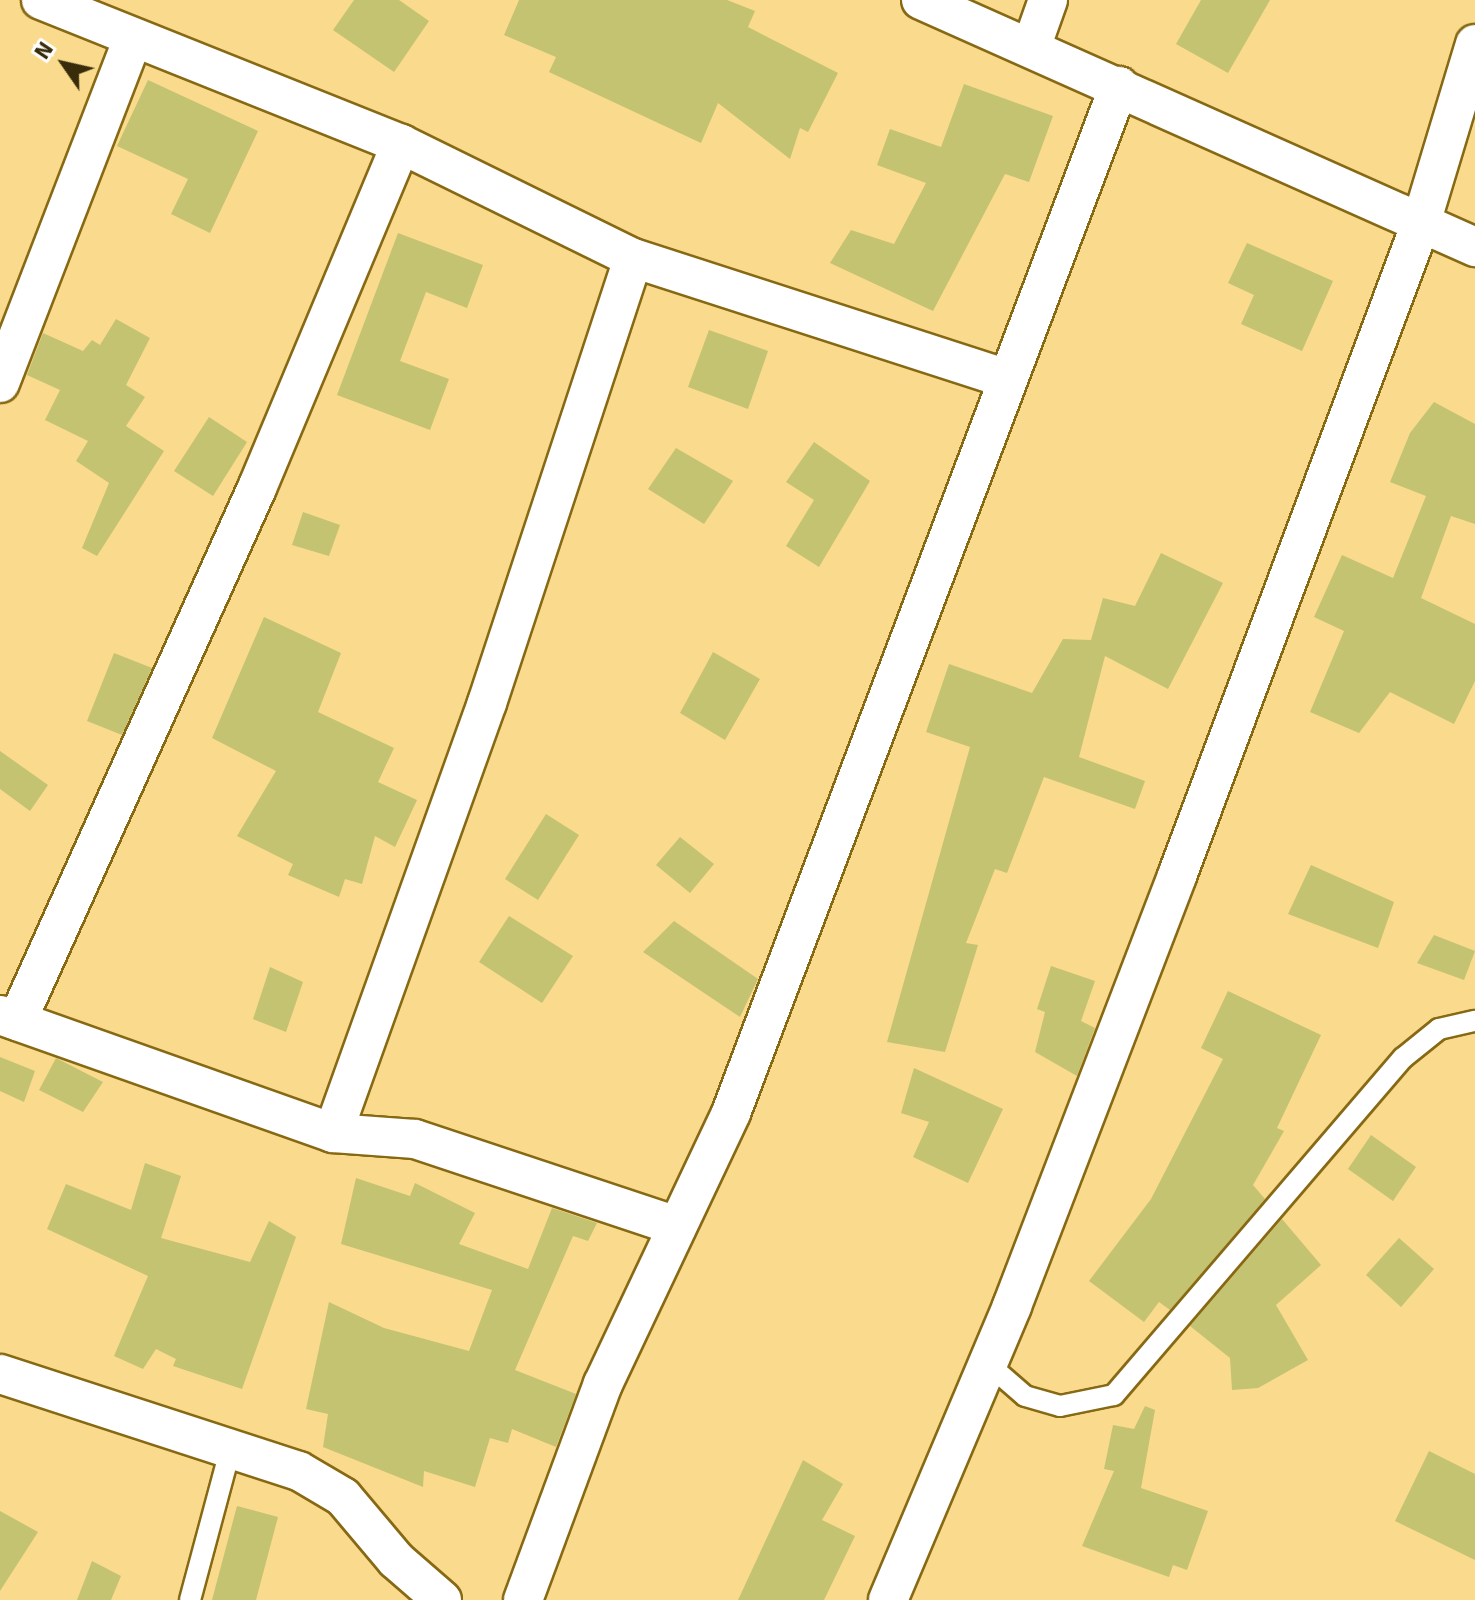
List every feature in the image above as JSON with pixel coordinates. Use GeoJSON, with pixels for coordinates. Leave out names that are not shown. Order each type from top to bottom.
{"type":"FeatureCollection","features":[{"type":"Feature","properties":{"kind":"street"},"geometry":{"type":"LineString","coordinates":[[41,0],[401,144],[633,258],[1004,378]]}},
{"type":"Feature","properties":{"kind":"street"},"geometry":{"type":"LineString","coordinates":[[921,0],[1475,247]]}},
{"type":"Feature","properties":{"kind":"street"},"geometry":{"type":"LineString","coordinates":[[1031,48],[1048,0]]}},
{"type":"Feature","properties":{"kind":"street"},"geometry":{"type":"LineString","coordinates":[[0,383],[133,38]]}},
{"type":"Feature","properties":{"kind":"street"},"geometry":{"type":"LineString","coordinates":[[888,1600],[987,1363],[1421,223],[1475,44]]}},
{"type":"Feature","properties":{"kind":"street"},"geometry":{"type":"LineString","coordinates":[[523,1600],[603,1384],[731,1113],[799,937],[1004,378],[1119,86]]}},
{"type":"Feature","properties":{"kind":"street"},"geometry":{"type":"LineString","coordinates":[[401,144],[257,488],[9,1018],[333,1133],[415,1139],[677,1226]]}},
{"type":"Feature","properties":{"kind":"street"},"geometry":{"type":"LineString","coordinates":[[333,1133],[487,703],[633,258]]}},
{"type":"Feature","properties":{"kind":"street"},"geometry":{"type":"LineString","coordinates":[[0,1374],[231,1447],[343,1497],[396,1560],[442,1600]]}},
{"type":"Feature","properties":{"kind":"lane"},"geometry":{"type":"LineString","coordinates":[[987,1363],[1016,1391],[1060,1406],[1114,1395],[1403,1058],[1439,1029],[1475,1021]]}},
{"type":"Feature","properties":{"kind":"lane"},"geometry":{"type":"LineString","coordinates":[[190,1600],[231,1447]]}},
{"type":"Feature","properties":{"kind":"building"},"geometry":{"type":"Polygon","coordinates":[[[354,0],[399,0],[429,21],[394,72],[333,30],[354,0]]]}},
{"type":"Feature","properties":{"kind":"building"},"geometry":{"type":"Polygon","coordinates":[[[519,0],[727,0],[755,11],[748,27],[838,73],[808,132],[800,128],[790,159],[718,103],[701,143],[549,72],[556,57],[504,35],[519,0]]]}},
{"type":"Feature","properties":{"kind":"building"},"geometry":{"type":"Polygon","coordinates":[[[1201,0],[1270,0],[1228,73],[1176,44],[1201,0]]]}},
{"type":"Feature","properties":{"kind":"building"},"geometry":{"type":"Polygon","coordinates":[[[148,80],[258,131],[210,233],[171,214],[188,179],[117,146],[148,80]]]}},
{"type":"Feature","properties":{"kind":"building"},"geometry":{"type":"Polygon","coordinates":[[[964,84],[1053,116],[1029,182],[1005,174],[933,311],[830,263],[851,230],[894,244],[926,183],[877,165],[890,129],[941,147],[964,84]]]}},
{"type":"Feature","properties":{"kind":"building"},"geometry":{"type":"Polygon","coordinates":[[[398,233],[483,265],[467,308],[426,292],[400,361],[449,379],[430,430],[337,395],[398,233]]]}},
{"type":"Feature","properties":{"kind":"building"},"geometry":{"type":"Polygon","coordinates":[[[1247,243],[1333,281],[1302,351],[1241,324],[1254,295],[1228,283],[1247,243]]]}},
{"type":"Feature","properties":{"kind":"building"},"geometry":{"type":"Polygon","coordinates":[[[116,319],[150,338],[126,385],[145,397],[126,426],[164,451],[97,556],[82,548],[109,483],[76,461],[88,441],[45,420],[60,390],[27,375],[43,333],[83,351],[92,340],[100,345],[116,319]]]}},
{"type":"Feature","properties":{"kind":"building"},"geometry":{"type":"Polygon","coordinates":[[[709,330],[768,351],[748,409],[688,387],[709,330]]]}},
{"type":"Feature","properties":{"kind":"building"},"geometry":{"type":"Polygon","coordinates":[[[1434,402],[1475,424],[1475,524],[1451,516],[1421,598],[1475,624],[1475,681],[1454,724],[1390,692],[1359,733],[1310,712],[1344,631],[1314,617],[1342,555],[1393,578],[1426,496],[1390,482],[1410,433],[1434,402]]]}},
{"type":"Feature","properties":{"kind":"building"},"geometry":{"type":"Polygon","coordinates":[[[209,417],[247,442],[213,496],[174,471],[209,417]]]}},
{"type":"Feature","properties":{"kind":"building"},"geometry":{"type":"Polygon","coordinates":[[[814,442],[870,481],[819,567],[786,546],[814,500],[786,482],[814,442]]]}},
{"type":"Feature","properties":{"kind":"building"},"geometry":{"type":"Polygon","coordinates":[[[676,448],[733,481],[704,524],[648,489],[676,448]]]}},
{"type":"Feature","properties":{"kind":"building"},"geometry":{"type":"Polygon","coordinates":[[[303,512],[340,525],[329,556],[292,545],[303,512]]]}},
{"type":"Feature","properties":{"kind":"building"},"geometry":{"type":"Polygon","coordinates":[[[1161,553],[1223,583],[1168,689],[1105,656],[1079,757],[1145,781],[1135,809],[1044,777],[1007,873],[995,869],[966,943],[978,945],[945,1052],[887,1042],[970,747],[926,732],[949,664],[1032,693],[1063,639],[1091,640],[1103,598],[1135,606],[1161,553]]]}},
{"type":"Feature","properties":{"kind":"building"},"geometry":{"type":"Polygon","coordinates":[[[264,617],[341,653],[318,712],[394,748],[378,782],[417,800],[395,847],[375,836],[362,884],[345,879],[339,897],[288,875],[293,864],[237,836],[276,771],[212,738],[264,617]]]}},
{"type":"Feature","properties":{"kind":"building"},"geometry":{"type":"Polygon","coordinates":[[[713,652],[760,679],[725,740],[680,713],[713,652]]]}},
{"type":"Feature","properties":{"kind":"building"},"geometry":{"type":"Polygon","coordinates":[[[114,653],[152,668],[122,735],[87,721],[114,653]]]}},
{"type":"Feature","properties":{"kind":"building"},"geometry":{"type":"Polygon","coordinates":[[[0,751],[48,785],[30,811],[0,789],[0,751]]]}},
{"type":"Feature","properties":{"kind":"building"},"geometry":{"type":"Polygon","coordinates":[[[546,814],[579,835],[538,900],[505,879],[546,814]]]}},
{"type":"Feature","properties":{"kind":"building"},"geometry":{"type":"Polygon","coordinates":[[[680,837],[714,864],[690,893],[656,865],[680,837]]]}},
{"type":"Feature","properties":{"kind":"building"},"geometry":{"type":"Polygon","coordinates":[[[1311,865],[1394,902],[1378,948],[1288,914],[1311,865]]]}},
{"type":"Feature","properties":{"kind":"building"},"geometry":{"type":"Polygon","coordinates":[[[509,916],[573,956],[542,1003],[479,962],[509,916]]]}},
{"type":"Feature","properties":{"kind":"building"},"geometry":{"type":"Polygon","coordinates":[[[674,921],[758,979],[740,1017],[643,952],[674,921]]]}},
{"type":"Feature","properties":{"kind":"building"},"geometry":{"type":"Polygon","coordinates":[[[1434,935],[1475,951],[1464,980],[1417,963],[1434,935]]]}},
{"type":"Feature","properties":{"kind":"building"},"geometry":{"type":"Polygon","coordinates":[[[1051,966],[1095,981],[1081,1021],[1095,1028],[1077,1076],[1035,1052],[1045,1012],[1037,1009],[1051,966]]]}},
{"type":"Feature","properties":{"kind":"building"},"geometry":{"type":"Polygon","coordinates":[[[270,967],[303,982],[286,1032],[253,1019],[270,967]]]}},
{"type":"Feature","properties":{"kind":"building"},"geometry":{"type":"Polygon","coordinates":[[[1228,991],[1321,1035],[1277,1128],[1284,1131],[1253,1185],[1265,1199],[1170,1310],[1159,1302],[1144,1322],[1089,1281],[1151,1199],[1223,1059],[1201,1048],[1228,991]]]}},
{"type":"Feature","properties":{"kind":"building"},"geometry":{"type":"Polygon","coordinates":[[[0,1057],[35,1071],[24,1102],[0,1091],[0,1057]]]}},
{"type":"Feature","properties":{"kind":"building"},"geometry":{"type":"Polygon","coordinates":[[[56,1058],[103,1082],[83,1112],[39,1090],[56,1058]]]}},
{"type":"Feature","properties":{"kind":"building"},"geometry":{"type":"Polygon","coordinates":[[[914,1068],[1003,1109],[968,1183],[913,1157],[929,1122],[901,1113],[914,1068]]]}},
{"type":"Feature","properties":{"kind":"building"},"geometry":{"type":"Polygon","coordinates":[[[1371,1135],[1416,1167],[1393,1201],[1348,1169],[1371,1135]]]}},
{"type":"Feature","properties":{"kind":"building"},"geometry":{"type":"Polygon","coordinates":[[[145,1163],[181,1176],[161,1238],[250,1262],[269,1221],[296,1237],[242,1389],[173,1366],[176,1359],[156,1349],[143,1369],[114,1356],[148,1276],[47,1229],[66,1184],[131,1210],[145,1163]]]}},
{"type":"Feature","properties":{"kind":"building"},"geometry":{"type":"Polygon","coordinates":[[[356,1178],[410,1196],[415,1183],[475,1213],[459,1244],[528,1269],[552,1208],[597,1223],[588,1241],[573,1236],[515,1370],[576,1394],[556,1447],[512,1429],[508,1443],[490,1438],[475,1487],[424,1471],[423,1487],[323,1447],[328,1414],[306,1409],[329,1302],[384,1328],[469,1351],[492,1290],[341,1244],[356,1178]]]}},
{"type":"Feature","properties":{"kind":"building"},"geometry":{"type":"Polygon","coordinates":[[[1282,1219],[1321,1265],[1276,1305],[1308,1360],[1258,1388],[1232,1390],[1230,1358],[1190,1326],[1282,1219]]]}},
{"type":"Feature","properties":{"kind":"building"},"geometry":{"type":"Polygon","coordinates":[[[1399,1238],[1434,1269],[1401,1307],[1366,1275],[1399,1238]]]}},
{"type":"Feature","properties":{"kind":"building"},"geometry":{"type":"Polygon","coordinates":[[[1145,1406],[1155,1410],[1141,1488],[1208,1511],[1187,1570],[1173,1565],[1169,1577],[1082,1546],[1114,1471],[1104,1469],[1113,1425],[1134,1429],[1145,1406]]]}},
{"type":"Feature","properties":{"kind":"building"},"geometry":{"type":"Polygon","coordinates":[[[1429,1451],[1475,1474],[1475,1560],[1395,1521],[1429,1451]]]}},
{"type":"Feature","properties":{"kind":"building"},"geometry":{"type":"Polygon","coordinates":[[[803,1460],[843,1484],[822,1520],[855,1536],[824,1600],[738,1600],[803,1460]]]}},
{"type":"Feature","properties":{"kind":"building"},"geometry":{"type":"Polygon","coordinates":[[[237,1506],[278,1517],[256,1600],[212,1600],[237,1506]]]}},
{"type":"Feature","properties":{"kind":"building"},"geometry":{"type":"Polygon","coordinates":[[[0,1511],[38,1532],[0,1591],[0,1511]]]}},
{"type":"Feature","properties":{"kind":"building"},"geometry":{"type":"Polygon","coordinates":[[[92,1561],[121,1576],[111,1600],[77,1600],[92,1561]]]}}]}
